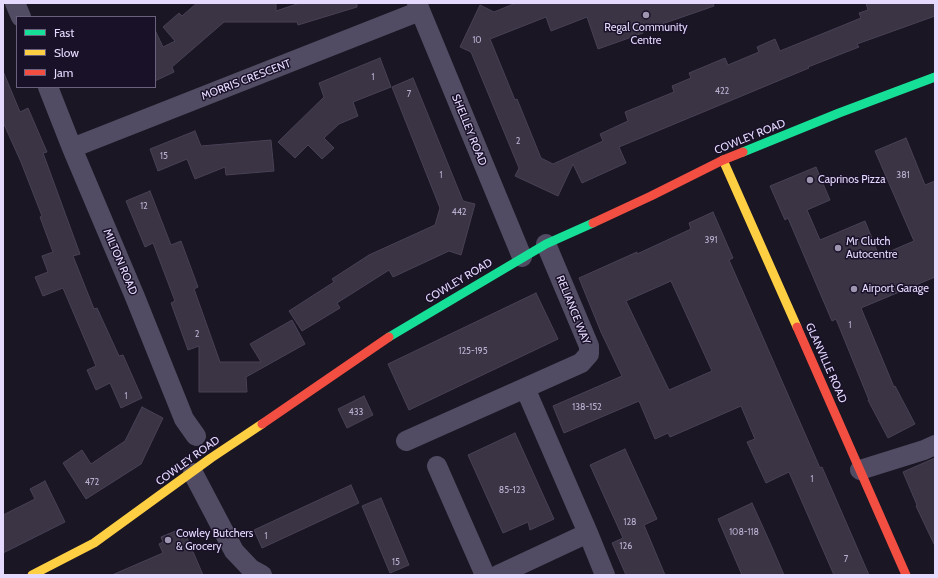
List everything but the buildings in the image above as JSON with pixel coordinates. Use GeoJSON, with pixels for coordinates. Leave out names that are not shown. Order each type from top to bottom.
{"type":"FeatureCollection","features":[{"type":"Feature","properties":{"kind":"main road","name":"COWLEY ROAD"},"geometry":{"type":"LineString","coordinates":[[32,575],[94,542],[193,473],[211,458],[381,342],[522,257],[546,244],[651,196],[723,160],[935,77]]}},
{"type":"Feature","properties":{"kind":"main road","name":"GLANVILLE ROAD"},"geometry":{"type":"LineString","coordinates":[[723,160],[906,575]]}},
{"type":"Feature","properties":{"kind":"street"},"geometry":{"type":"LineString","coordinates":[[15,3],[21,16]]}},
{"type":"Feature","properties":{"kind":"street","name":"MORRIS CRESCENT"},"geometry":{"type":"LineString","coordinates":[[72,148],[419,7]]}},
{"type":"Feature","properties":{"kind":"street","name":"SHELLEY ROAD"},"geometry":{"type":"LineString","coordinates":[[419,7],[522,257]]}},
{"type":"Feature","properties":{"kind":"street","name":"MILTON ROAD"},"geometry":{"type":"LineString","coordinates":[[48,88],[184,418],[196,436]]}},
{"type":"Feature","properties":{"kind":"street","name":"RELIANCE WAY"},"geometry":{"type":"LineString","coordinates":[[406,441],[581,363],[589,354],[589,346],[546,244]]}},
{"type":"Feature","properties":{"kind":"street"},"geometry":{"type":"LineString","coordinates":[[525,388],[605,575]]}},
{"type":"Feature","properties":{"kind":"street"},"geometry":{"type":"LineString","coordinates":[[860,470],[924,450],[935,445]]}},
{"type":"Feature","properties":{"kind":"street"},"geometry":{"type":"LineString","coordinates":[[437,466],[485,575]]}},
{"type":"Feature","properties":{"kind":"street"},"geometry":{"type":"LineString","coordinates":[[193,473],[234,551],[251,569],[262,575]]}},
{"type":"Feature","properties":{"kind":"street"},"geometry":{"type":"LineString","coordinates":[[498,575],[588,533]]}},
{"type":"Feature","properties":{"kind":"traffic: fast"},"geometry":{"type":"LineString","coordinates":[[743,152],[839,113],[935,77]]}},
{"type":"Feature","properties":{"kind":"traffic: fast"},"geometry":{"type":"LineString","coordinates":[[389,337],[546,244],[593,223]]}},
{"type":"Feature","properties":{"kind":"traffic: slow"},"geometry":{"type":"LineString","coordinates":[[723,160],[797,327]]}},
{"type":"Feature","properties":{"kind":"traffic: slow"},"geometry":{"type":"LineString","coordinates":[[32,575],[94,543],[211,458],[262,424]]}},
{"type":"Feature","properties":{"kind":"traffic: jam"},"geometry":{"type":"LineString","coordinates":[[593,223],[723,160],[743,152]]}},
{"type":"Feature","properties":{"kind":"traffic: jam"},"geometry":{"type":"LineString","coordinates":[[797,327],[906,575]]}},
{"type":"Feature","properties":{"kind":"traffic: jam"},"geometry":{"type":"LineString","coordinates":[[262,424],[389,337]]}},
{"type":"Feature","properties":{"kind":"place","name":"Regal Community Centre"},"geometry":{"type":"Point","coordinates":[646,15]}},
{"type":"Feature","properties":{"kind":"place","name":"Caprinos Pizza"},"geometry":{"type":"Point","coordinates":[810,180]}},
{"type":"Feature","properties":{"kind":"place","name":"Mr Clutch Autocentre"},"geometry":{"type":"Point","coordinates":[838,248]}},
{"type":"Feature","properties":{"kind":"place","name":"Airport Garage"},"geometry":{"type":"Point","coordinates":[854,289]}},
{"type":"Feature","properties":{"kind":"place","name":"Cowley Butchers & Grocery"},"geometry":{"type":"Point","coordinates":[168,540]}}]}
